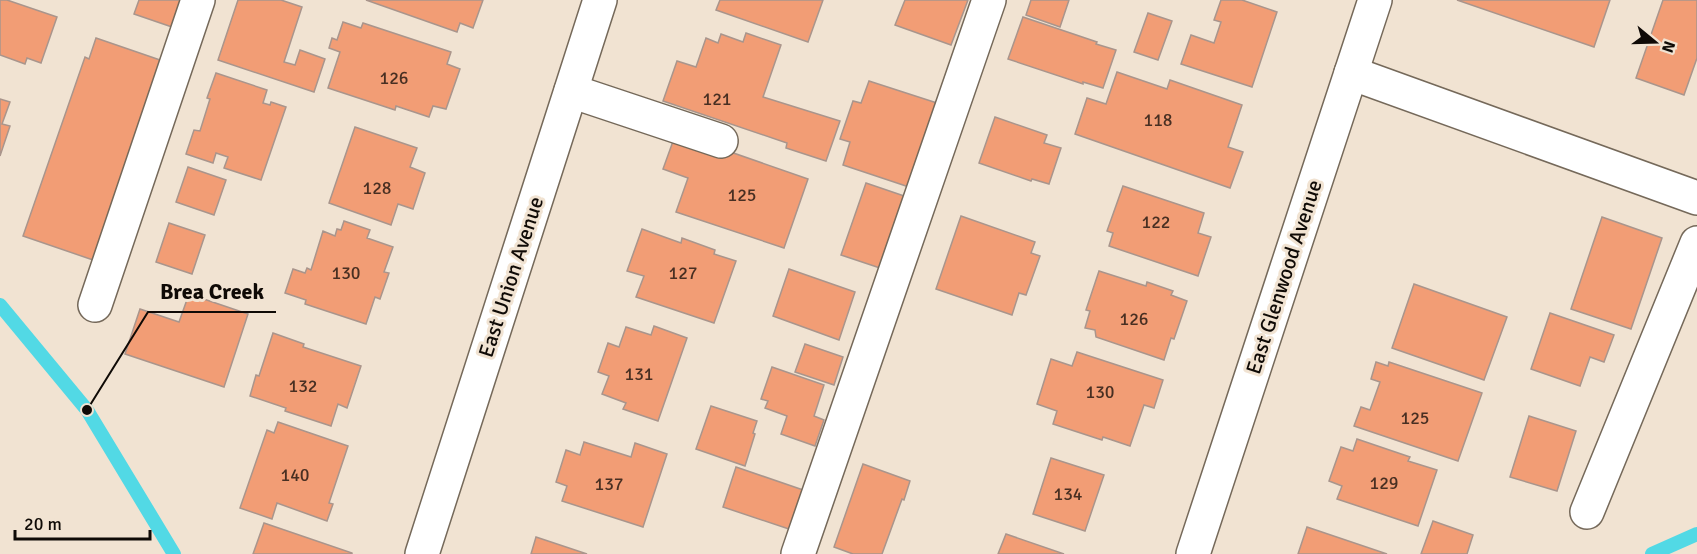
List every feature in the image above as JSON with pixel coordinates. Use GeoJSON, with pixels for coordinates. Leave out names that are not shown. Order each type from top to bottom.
{"type":"FeatureCollection","features":[{"type":"Feature","properties":{"kind":"street"},"geometry":{"type":"LineString","coordinates":[[95,305],[198,0]]}},
{"type":"Feature","properties":{"kind":"street","name":"East Union Avenue"},"geometry":{"type":"LineString","coordinates":[[422,554],[600,0]]}},
{"type":"Feature","properties":{"kind":"street"},"geometry":{"type":"LineString","coordinates":[[798,554],[989,0]]}},
{"type":"Feature","properties":{"kind":"street","name":"East Glenwood Avenue"},"geometry":{"type":"LineString","coordinates":[[1193,554],[1351,73],[1365,3]]}},
{"type":"Feature","properties":{"kind":"street"},"geometry":{"type":"LineString","coordinates":[[1351,73],[1697,198]]}},
{"type":"Feature","properties":{"kind":"street"},"geometry":{"type":"LineString","coordinates":[[571,91],[721,141]]}},
{"type":"Feature","properties":{"kind":"street"},"geometry":{"type":"LineString","coordinates":[[1587,512],[1697,243]]}},
{"type":"Feature","properties":{"kind":"building"},"geometry":{"type":"Polygon","coordinates":[[[0,0],[7,0],[57,17],[41,63],[27,58],[25,64],[0,55],[0,0]]]}},
{"type":"Feature","properties":{"kind":"building"},"geometry":{"type":"Polygon","coordinates":[[[139,0],[182,0],[172,27],[134,14],[139,0]]]}},
{"type":"Feature","properties":{"kind":"building"},"geometry":{"type":"Polygon","coordinates":[[[238,0],[281,0],[302,7],[284,62],[295,65],[300,50],[325,59],[314,92],[218,60],[238,0]]]}},
{"type":"Feature","properties":{"kind":"building"},"geometry":{"type":"Polygon","coordinates":[[[366,0],[483,0],[473,28],[460,23],[457,32],[366,0]]]}},
{"type":"Feature","properties":{"kind":"building"},"geometry":{"type":"Polygon","coordinates":[[[720,0],[823,0],[808,42],[716,10],[720,0]]]}},
{"type":"Feature","properties":{"kind":"building"},"geometry":{"type":"Polygon","coordinates":[[[905,0],[968,0],[951,45],[895,25],[905,0]]]}},
{"type":"Feature","properties":{"kind":"building"},"geometry":{"type":"Polygon","coordinates":[[[1031,0],[1069,0],[1060,27],[1026,15],[1031,0]]]}},
{"type":"Feature","properties":{"kind":"building"},"geometry":{"type":"Polygon","coordinates":[[[1221,0],[1242,0],[1277,12],[1252,87],[1181,64],[1191,35],[1214,43],[1221,22],[1214,20],[1221,0]]]}},
{"type":"Feature","properties":{"kind":"building"},"geometry":{"type":"Polygon","coordinates":[[[1457,0],[1610,0],[1594,47],[1457,0]]]}},
{"type":"Feature","properties":{"kind":"building"},"geometry":{"type":"Polygon","coordinates":[[[1663,0],[1697,0],[1697,58],[1684,95],[1636,78],[1663,0]]]}},
{"type":"Feature","properties":{"kind":"building"},"geometry":{"type":"Polygon","coordinates":[[[1148,13],[1172,21],[1158,60],[1134,52],[1148,13]]]}},
{"type":"Feature","properties":{"kind":"building"},"geometry":{"type":"Polygon","coordinates":[[[1023,17],[1116,50],[1103,88],[1083,82],[1083,84],[1008,59],[1023,17]]]}},
{"type":"Feature","properties":{"kind":"building"},"geometry":{"type":"Polygon","coordinates":[[[343,22],[361,28],[363,23],[451,52],[447,64],[460,69],[446,109],[433,106],[429,117],[396,106],[395,110],[328,88],[340,52],[329,48],[332,38],[337,40],[343,22]]]}},
{"type":"Feature","properties":{"kind":"building"},"geometry":{"type":"Polygon","coordinates":[[[746,33],[781,45],[763,97],[840,121],[826,161],[786,148],[787,143],[663,101],[677,61],[696,67],[706,38],[718,43],[721,34],[743,42],[746,33]]]}},
{"type":"Feature","properties":{"kind":"building"},"geometry":{"type":"Polygon","coordinates":[[[96,38],[163,61],[122,183],[119,182],[117,188],[120,190],[96,261],[23,236],[85,57],[89,59],[96,38]]]}},
{"type":"Feature","properties":{"kind":"building"},"geometry":{"type":"Polygon","coordinates":[[[1117,72],[1167,89],[1170,80],[1242,105],[1228,147],[1243,152],[1230,188],[1075,134],[1087,98],[1106,104],[1117,72]]]}},
{"type":"Feature","properties":{"kind":"building"},"geometry":{"type":"Polygon","coordinates":[[[216,73],[267,90],[263,103],[270,105],[271,102],[286,107],[261,180],[224,168],[228,157],[216,153],[213,163],[186,154],[194,130],[200,131],[210,99],[207,98],[216,73]]]}},
{"type":"Feature","properties":{"kind":"building"},"geometry":{"type":"Polygon","coordinates":[[[869,81],[937,103],[909,187],[843,165],[850,142],[840,139],[853,101],[861,103],[869,81]]]}},
{"type":"Feature","properties":{"kind":"building"},"geometry":{"type":"Polygon","coordinates":[[[0,99],[10,102],[2,124],[10,126],[0,156],[0,99]]]}},
{"type":"Feature","properties":{"kind":"building"},"geometry":{"type":"Polygon","coordinates":[[[995,117],[1047,135],[1044,143],[1061,148],[1049,184],[1032,179],[1031,181],[979,163],[995,117]]]}},
{"type":"Feature","properties":{"kind":"building"},"geometry":{"type":"Polygon","coordinates":[[[355,127],[417,148],[410,167],[425,173],[413,209],[398,204],[391,225],[329,203],[355,127]]]}},
{"type":"Feature","properties":{"kind":"building"},"geometry":{"type":"Polygon","coordinates":[[[676,133],[808,179],[784,248],[676,212],[688,178],[663,169],[676,133]]]}},
{"type":"Feature","properties":{"kind":"building"},"geometry":{"type":"Polygon","coordinates":[[[188,167],[226,180],[214,215],[176,202],[188,167]]]}},
{"type":"Feature","properties":{"kind":"building"},"geometry":{"type":"Polygon","coordinates":[[[866,183],[913,199],[889,271],[841,255],[866,183]]]}},
{"type":"Feature","properties":{"kind":"building"},"geometry":{"type":"Polygon","coordinates":[[[1123,186],[1204,213],[1198,233],[1211,237],[1198,276],[1109,246],[1113,233],[1107,231],[1123,186]]]}},
{"type":"Feature","properties":{"kind":"building"},"geometry":{"type":"Polygon","coordinates":[[[961,216],[1035,242],[1031,253],[1040,256],[1026,295],[1019,293],[1012,315],[936,289],[961,216]]]}},
{"type":"Feature","properties":{"kind":"building"},"geometry":{"type":"Polygon","coordinates":[[[1602,217],[1662,238],[1631,329],[1571,309],[1602,217]]]}},
{"type":"Feature","properties":{"kind":"building"},"geometry":{"type":"Polygon","coordinates":[[[344,221],[370,230],[367,238],[393,247],[384,272],[389,273],[380,299],[375,297],[366,324],[305,304],[306,300],[285,293],[293,269],[305,273],[307,268],[311,270],[323,231],[335,236],[337,229],[341,230],[344,221]]]}},
{"type":"Feature","properties":{"kind":"building"},"geometry":{"type":"Polygon","coordinates":[[[169,223],[205,235],[192,274],[156,262],[169,223]]]}},
{"type":"Feature","properties":{"kind":"building"},"geometry":{"type":"Polygon","coordinates":[[[642,229],[681,243],[682,238],[715,250],[714,254],[736,261],[714,323],[636,297],[644,276],[627,271],[642,229]]]}},
{"type":"Feature","properties":{"kind":"building"},"geometry":{"type":"Polygon","coordinates":[[[789,269],[855,292],[839,340],[773,316],[789,269]]]}},
{"type":"Feature","properties":{"kind":"building"},"geometry":{"type":"Polygon","coordinates":[[[1099,271],[1146,286],[1147,282],[1173,291],[1171,295],[1187,301],[1164,360],[1096,337],[1095,330],[1085,328],[1090,311],[1086,310],[1099,271]]]}},
{"type":"Feature","properties":{"kind":"building"},"geometry":{"type":"Polygon","coordinates":[[[1414,284],[1507,317],[1484,380],[1392,348],[1414,284]]]}},
{"type":"Feature","properties":{"kind":"building"},"geometry":{"type":"Polygon","coordinates":[[[189,294],[248,314],[224,387],[125,354],[140,309],[179,322],[189,294]]]}},
{"type":"Feature","properties":{"kind":"building"},"geometry":{"type":"Polygon","coordinates":[[[1550,313],[1614,335],[1604,362],[1590,357],[1580,386],[1531,369],[1550,313]]]}},
{"type":"Feature","properties":{"kind":"building"},"geometry":{"type":"Polygon","coordinates":[[[654,326],[687,338],[658,421],[623,409],[626,403],[602,394],[609,376],[598,372],[608,343],[619,347],[626,327],[651,335],[654,326]]]}},
{"type":"Feature","properties":{"kind":"building"},"geometry":{"type":"Polygon","coordinates":[[[273,333],[304,344],[303,347],[361,366],[347,408],[338,404],[331,426],[285,411],[286,408],[250,396],[273,333]]]}},
{"type":"Feature","properties":{"kind":"building"},"geometry":{"type":"Polygon","coordinates":[[[805,344],[843,357],[834,385],[795,372],[805,344]]]}},
{"type":"Feature","properties":{"kind":"building"},"geometry":{"type":"Polygon","coordinates":[[[1077,352],[1163,380],[1154,408],[1144,405],[1130,446],[1103,437],[1102,440],[1053,424],[1057,411],[1037,404],[1051,359],[1072,366],[1077,352]]]}},
{"type":"Feature","properties":{"kind":"building"},"geometry":{"type":"Polygon","coordinates":[[[1376,362],[1388,366],[1389,362],[1482,393],[1458,461],[1354,426],[1361,407],[1370,410],[1380,382],[1371,379],[1376,362]]]}},
{"type":"Feature","properties":{"kind":"building"},"geometry":{"type":"Polygon","coordinates":[[[772,367],[824,385],[814,416],[824,420],[815,446],[781,434],[787,416],[765,408],[768,401],[761,399],[772,367]]]}},
{"type":"Feature","properties":{"kind":"building"},"geometry":{"type":"Polygon","coordinates":[[[711,406],[757,421],[745,466],[696,449],[711,406]]]}},
{"type":"Feature","properties":{"kind":"building"},"geometry":{"type":"Polygon","coordinates":[[[1529,416],[1576,431],[1557,491],[1510,477],[1529,416]]]}},
{"type":"Feature","properties":{"kind":"building"},"geometry":{"type":"Polygon","coordinates":[[[278,422],[348,446],[329,503],[333,504],[327,521],[277,503],[272,519],[240,508],[267,430],[274,433],[278,422]]]}},
{"type":"Feature","properties":{"kind":"building"},"geometry":{"type":"Polygon","coordinates":[[[1357,439],[1410,457],[1408,461],[1437,470],[1418,526],[1337,499],[1342,486],[1329,481],[1341,447],[1353,451],[1357,439]]]}},
{"type":"Feature","properties":{"kind":"building"},"geometry":{"type":"Polygon","coordinates":[[[584,442],[631,457],[635,443],[667,454],[643,527],[562,501],[567,486],[556,482],[566,450],[580,455],[584,442]]]}},
{"type":"Feature","properties":{"kind":"building"},"geometry":{"type":"Polygon","coordinates":[[[1051,458],[1104,475],[1085,531],[1033,514],[1051,458]]]}},
{"type":"Feature","properties":{"kind":"building"},"geometry":{"type":"Polygon","coordinates":[[[863,464],[910,481],[882,554],[853,554],[834,547],[863,464]]]}},
{"type":"Feature","properties":{"kind":"building"},"geometry":{"type":"Polygon","coordinates":[[[736,467],[809,492],[795,531],[723,507],[736,467]]]}},
{"type":"Feature","properties":{"kind":"building"},"geometry":{"type":"Polygon","coordinates":[[[1433,521],[1473,535],[1467,554],[1421,554],[1433,521]]]}},
{"type":"Feature","properties":{"kind":"building"},"geometry":{"type":"Polygon","coordinates":[[[264,523],[352,553],[352,554],[253,554],[264,523]]]}},
{"type":"Feature","properties":{"kind":"building"},"geometry":{"type":"Polygon","coordinates":[[[1307,527],[1387,554],[1298,554],[1307,527]]]}},
{"type":"Feature","properties":{"kind":"building"},"geometry":{"type":"Polygon","coordinates":[[[1006,534],[1064,554],[998,554],[1006,534]]]}},
{"type":"Feature","properties":{"kind":"building"},"geometry":{"type":"Polygon","coordinates":[[[536,537],[587,554],[531,554],[536,537]]]}},
{"type":"Feature","properties":{"kind":"waterway"},"geometry":{"type":"LineString","coordinates":[[0,305],[87,410],[174,554]]}},
{"type":"Feature","properties":{"kind":"waterway"},"geometry":{"type":"LineString","coordinates":[[1652,554],[1697,534]]}},
{"type":"Feature","properties":{"kind":"place","name":"Brea Creek"},"geometry":{"type":"Point","coordinates":[87,410]}}]}
